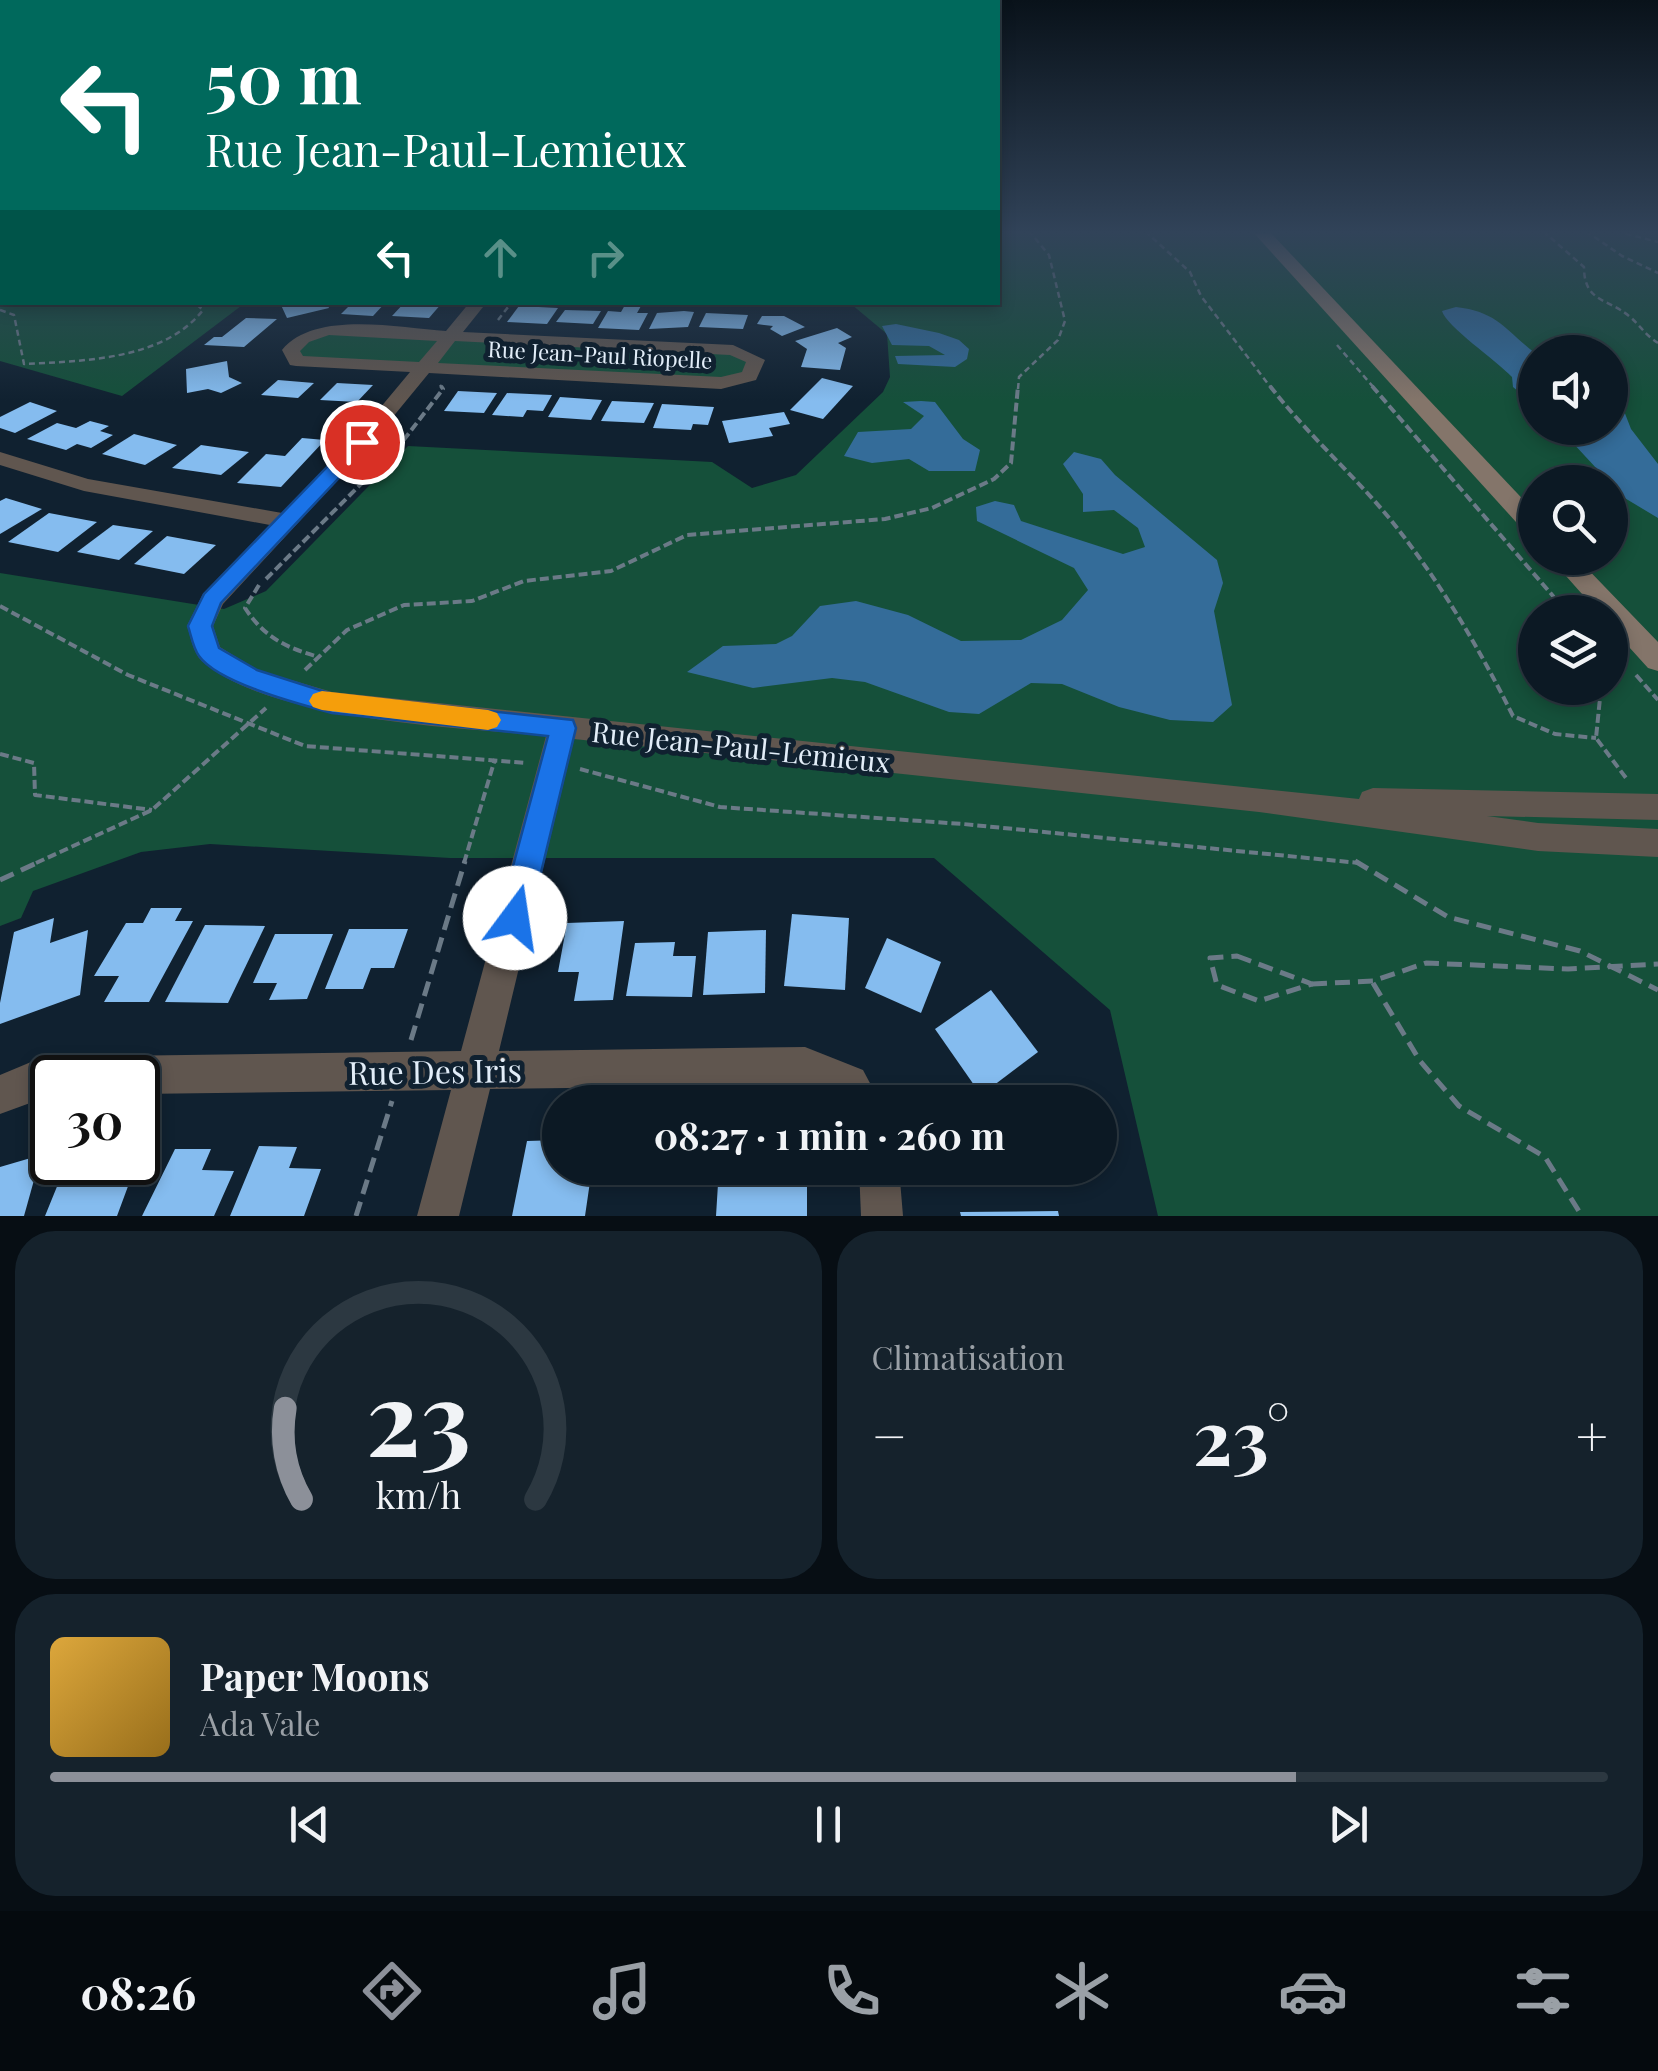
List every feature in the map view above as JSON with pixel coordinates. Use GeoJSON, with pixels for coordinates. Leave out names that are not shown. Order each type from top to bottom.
{"type":"FeatureCollection","features":[{"type":"Feature","properties":{"kind":"main road"},"geometry":{"type":"LineString","coordinates":[[1313,288],[1518,509]]}},
{"type":"Feature","properties":{"kind":"main road"},"geometry":{"type":"LineString","coordinates":[[1579,575],[1658,660]]}},
{"type":"Feature","properties":{"kind":"street","name":"Rue Jean-Paul-Lemieux"},"geometry":{"type":"LineString","coordinates":[[476,305],[289,521],[212,600],[200,626],[209,653],[248,677],[332,703],[1259,799],[1538,837],[1658,842]]}},
{"type":"Feature","properties":{"kind":"street","name":"Rue Jean-Paul Riopelle"},"geometry":{"type":"LineString","coordinates":[[328,330],[734,350],[756,360],[750,376],[721,384],[424,368],[296,361],[290,350],[303,338],[328,330]]}},
{"type":"Feature","properties":{"kind":"street"},"geometry":{"type":"LineString","coordinates":[[0,458],[84,485],[289,521]]}},
{"type":"Feature","properties":{"kind":"street"},"geometry":{"type":"LineString","coordinates":[[438,1216],[564,728]]}},
{"type":"Feature","properties":{"kind":"street","name":"Rue Jean-Paul-Lemieux"},"geometry":{"type":"LineString","coordinates":[[1259,799],[1658,807]]}},
{"type":"Feature","properties":{"kind":"street","name":"Rue Des Iris"},"geometry":{"type":"LineString","coordinates":[[0,1095],[43,1076],[476,1069],[805,1066],[849,1085]]}},
{"type":"Feature","properties":{"kind":"street"},"geometry":{"type":"LineString","coordinates":[[880,1185],[882,1216]]}},
{"type":"Feature","properties":{"kind":"path"},"geometry":{"type":"LineString","coordinates":[[347,630],[404,605],[472,601],[524,581],[562,574],[611,572],[688,536],[885,520],[932,508],[994,479],[1010,463],[1019,377],[1058,340],[1065,321],[1057,288]]}},
{"type":"Feature","properties":{"kind":"path"},"geometry":{"type":"LineString","coordinates":[[1197,288],[1298,422],[1388,517],[1433,576],[1481,651],[1513,716],[1554,734],[1596,738]]}},
{"type":"Feature","properties":{"kind":"path"},"geometry":{"type":"LineString","coordinates":[[1587,288],[1624,312],[1639,331],[1658,343]]}},
{"type":"Feature","properties":{"kind":"path"},"geometry":{"type":"LineString","coordinates":[[0,310],[14,315],[21,330],[19,356],[24,364],[60,363],[133,350],[187,330],[202,310],[197,305]]}},
{"type":"Feature","properties":{"kind":"path"},"geometry":{"type":"LineString","coordinates":[[1326,333],[1552,595]]}},
{"type":"Feature","properties":{"kind":"path"},"geometry":{"type":"LineString","coordinates":[[319,657],[290,649],[258,632],[244,608],[258,586],[400,446],[444,389],[424,368]]}},
{"type":"Feature","properties":{"kind":"path"},"geometry":{"type":"LineString","coordinates":[[0,606],[128,675],[305,746],[590,770],[668,796],[720,807],[963,824],[1352,860],[1448,916],[1580,951],[1658,990]]}},
{"type":"Feature","properties":{"kind":"path"},"geometry":{"type":"LineString","coordinates":[[1599,705],[1596,738],[1626,778]]}},
{"type":"Feature","properties":{"kind":"path"},"geometry":{"type":"LineString","coordinates":[[0,880],[152,810],[249,724]]}},
{"type":"Feature","properties":{"kind":"path"},"geometry":{"type":"LineString","coordinates":[[0,754],[34,762],[35,795],[152,810]]}},
{"type":"Feature","properties":{"kind":"path"},"geometry":{"type":"LineString","coordinates":[[356,1216],[495,759]]}},
{"type":"Feature","properties":{"kind":"path"},"geometry":{"type":"LineString","coordinates":[[1312,984],[1237,956],[1210,958],[1217,984],[1258,1001],[1312,984],[1372,982],[1426,962],[1618,968],[1658,964]]}},
{"type":"Feature","properties":{"kind":"path"},"geometry":{"type":"LineString","coordinates":[[1372,982],[1420,1061],[1459,1106],[1545,1157],[1582,1216]]}},
{"type":"Feature","properties":{"kind":"green space"},"geometry":{"type":"Polygon","coordinates":[[[1000,288],[1658,288],[1658,1216],[1158,1216],[1110,1010],[934,858],[450,858],[210,844],[141,852],[33,891],[21,918],[0,926],[0,573],[224,609],[266,591],[408,446],[712,462],[752,488],[796,475],[883,392],[890,377],[887,334],[852,305],[1000,305],[1000,288]]]}},
{"type":"Feature","properties":{"kind":"green space"},"geometry":{"type":"Polygon","coordinates":[[[0,305],[242,305],[122,396],[0,361],[0,305]]]}},
{"type":"Feature","properties":{"kind":"green space"},"geometry":{"type":"Polygon","coordinates":[[[328,330],[733,350],[756,360],[750,376],[721,383],[296,361],[303,338],[328,330]]]}},
{"type":"Feature","properties":{"kind":"water"},"geometry":{"type":"Polygon","coordinates":[[[1456,307],[1482,313],[1518,338],[1518,391],[1512,377],[1462,334],[1442,311],[1456,307]]]}},
{"type":"Feature","properties":{"kind":"water"},"geometry":{"type":"Polygon","coordinates":[[[896,324],[959,340],[969,349],[967,359],[955,367],[898,364],[895,356],[945,355],[929,346],[892,345],[882,326],[896,324]]]}},
{"type":"Feature","properties":{"kind":"water"},"geometry":{"type":"Polygon","coordinates":[[[903,402],[935,402],[963,439],[980,450],[975,471],[929,471],[909,459],[872,463],[844,456],[858,432],[911,429],[924,416],[903,402]]]}},
{"type":"Feature","properties":{"kind":"water"},"geometry":{"type":"Polygon","coordinates":[[[1628,421],[1658,464],[1658,518],[1628,500],[1628,465],[1593,465],[1575,445],[1628,445],[1628,421]]]}},
{"type":"Feature","properties":{"kind":"water"},"geometry":{"type":"Polygon","coordinates":[[[1074,452],[1101,459],[1217,560],[1223,583],[1214,611],[1232,705],[1213,722],[1170,720],[1119,707],[1062,684],[1031,683],[979,714],[949,712],[865,682],[832,678],[753,688],[687,672],[723,646],[776,644],[792,636],[820,606],[856,601],[908,615],[961,641],[1021,640],[1062,620],[1088,590],[1074,568],[977,521],[976,507],[995,501],[1014,505],[1021,521],[1123,554],[1145,547],[1138,528],[1114,510],[1083,512],[1083,494],[1063,464],[1074,452]]]}},
{"type":"Feature","properties":{"kind":"building"},"geometry":{"type":"Polygon","coordinates":[[[281,305],[329,308],[287,318],[281,305]]]}},
{"type":"Feature","properties":{"kind":"building"},"geometry":{"type":"Polygon","coordinates":[[[350,305],[383,305],[373,316],[341,314],[350,305]]]}},
{"type":"Feature","properties":{"kind":"building"},"geometry":{"type":"Polygon","coordinates":[[[402,305],[440,305],[429,318],[392,316],[402,305]]]}},
{"type":"Feature","properties":{"kind":"building"},"geometry":{"type":"Polygon","coordinates":[[[625,305],[641,306],[637,313],[648,313],[639,330],[598,328],[608,311],[621,312],[625,305]]]}},
{"type":"Feature","properties":{"kind":"building"},"geometry":{"type":"Polygon","coordinates":[[[519,306],[558,308],[547,324],[507,322],[519,306]]]}},
{"type":"Feature","properties":{"kind":"building"},"geometry":{"type":"Polygon","coordinates":[[[565,310],[601,311],[593,324],[556,322],[565,310]]]}},
{"type":"Feature","properties":{"kind":"building"},"geometry":{"type":"Polygon","coordinates":[[[694,312],[688,327],[649,329],[657,313],[694,312]]]}},
{"type":"Feature","properties":{"kind":"building"},"geometry":{"type":"Polygon","coordinates":[[[706,313],[748,315],[743,329],[699,327],[706,313]]]}},
{"type":"Feature","properties":{"kind":"building"},"geometry":{"type":"Polygon","coordinates":[[[762,316],[784,316],[805,327],[782,336],[770,329],[773,326],[757,324],[762,316]]]}},
{"type":"Feature","properties":{"kind":"building"},"geometry":{"type":"Polygon","coordinates":[[[246,318],[277,319],[244,347],[204,345],[214,337],[222,337],[246,318]]]}},
{"type":"Feature","properties":{"kind":"building"},"geometry":{"type":"Polygon","coordinates":[[[837,328],[852,337],[838,343],[846,348],[840,370],[801,367],[807,349],[795,341],[837,328]]]}},
{"type":"Feature","properties":{"kind":"building"},"geometry":{"type":"Polygon","coordinates":[[[227,361],[229,377],[242,383],[221,393],[208,389],[187,393],[186,369],[227,361]]]}},
{"type":"Feature","properties":{"kind":"building"},"geometry":{"type":"Polygon","coordinates":[[[822,378],[853,386],[823,419],[790,410],[822,378]]]}},
{"type":"Feature","properties":{"kind":"building"},"geometry":{"type":"Polygon","coordinates":[[[278,380],[314,383],[298,398],[261,395],[278,380]]]}},
{"type":"Feature","properties":{"kind":"building"},"geometry":{"type":"Polygon","coordinates":[[[337,383],[373,385],[357,402],[320,400],[337,383]]]}},
{"type":"Feature","properties":{"kind":"building"},"geometry":{"type":"Polygon","coordinates":[[[458,391],[497,393],[484,413],[444,411],[458,391]]]}},
{"type":"Feature","properties":{"kind":"building"},"geometry":{"type":"Polygon","coordinates":[[[507,393],[552,395],[543,411],[527,410],[523,417],[492,415],[507,393]]]}},
{"type":"Feature","properties":{"kind":"building"},"geometry":{"type":"Polygon","coordinates":[[[560,397],[602,400],[591,420],[548,417],[560,397]]]}},
{"type":"Feature","properties":{"kind":"building"},"geometry":{"type":"Polygon","coordinates":[[[612,401],[654,403],[644,423],[601,421],[612,401]]]}},
{"type":"Feature","properties":{"kind":"building"},"geometry":{"type":"Polygon","coordinates":[[[30,402],[57,411],[15,433],[0,428],[0,417],[30,402]]]}},
{"type":"Feature","properties":{"kind":"building"},"geometry":{"type":"Polygon","coordinates":[[[662,404],[714,407],[708,425],[693,424],[691,430],[653,428],[662,404]]]}},
{"type":"Feature","properties":{"kind":"building"},"geometry":{"type":"Polygon","coordinates":[[[784,412],[790,424],[769,428],[773,436],[729,443],[722,421],[784,412]]]}},
{"type":"Feature","properties":{"kind":"building"},"geometry":{"type":"Polygon","coordinates":[[[90,421],[109,426],[100,431],[113,435],[91,448],[77,444],[66,450],[27,439],[57,423],[76,428],[90,421]]]}},
{"type":"Feature","properties":{"kind":"building"},"geometry":{"type":"Polygon","coordinates":[[[134,434],[177,445],[145,465],[102,454],[134,434]]]}},
{"type":"Feature","properties":{"kind":"building"},"geometry":{"type":"Polygon","coordinates":[[[302,438],[325,440],[281,487],[237,483],[266,454],[285,456],[302,438]]]}},
{"type":"Feature","properties":{"kind":"building"},"geometry":{"type":"Polygon","coordinates":[[[201,445],[249,452],[221,475],[172,468],[201,445]]]}},
{"type":"Feature","properties":{"kind":"building"},"geometry":{"type":"Polygon","coordinates":[[[6,498],[42,509],[0,534],[0,501],[6,498]]]}},
{"type":"Feature","properties":{"kind":"building"},"geometry":{"type":"Polygon","coordinates":[[[49,513],[97,522],[58,552],[8,542],[49,513]]]}},
{"type":"Feature","properties":{"kind":"building"},"geometry":{"type":"Polygon","coordinates":[[[113,525],[153,531],[119,560],[77,552],[113,525]]]}},
{"type":"Feature","properties":{"kind":"building"},"geometry":{"type":"Polygon","coordinates":[[[167,536],[216,545],[184,574],[134,564],[167,536]]]}},
{"type":"Feature","properties":{"kind":"building"},"geometry":{"type":"Polygon","coordinates":[[[151,908],[182,908],[175,921],[193,921],[149,1002],[104,1002],[119,976],[94,976],[126,923],[143,923],[151,908]]]}},
{"type":"Feature","properties":{"kind":"building"},"geometry":{"type":"Polygon","coordinates":[[[792,914],[849,918],[845,990],[784,986],[792,914]]]}},
{"type":"Feature","properties":{"kind":"building"},"geometry":{"type":"Polygon","coordinates":[[[54,918],[50,943],[88,930],[80,995],[0,1024],[0,1003],[14,932],[54,918]]]}},
{"type":"Feature","properties":{"kind":"building"},"geometry":{"type":"Polygon","coordinates":[[[624,921],[613,1000],[574,1001],[579,972],[558,972],[567,923],[624,921]]]}},
{"type":"Feature","properties":{"kind":"building"},"geometry":{"type":"Polygon","coordinates":[[[205,925],[265,926],[228,1003],[165,1002],[205,925]]]}},
{"type":"Feature","properties":{"kind":"building"},"geometry":{"type":"Polygon","coordinates":[[[349,929],[408,929],[394,968],[371,968],[363,989],[325,989],[349,929]]]}},
{"type":"Feature","properties":{"kind":"building"},"geometry":{"type":"Polygon","coordinates":[[[766,930],[765,993],[703,995],[708,932],[766,930]]]}},
{"type":"Feature","properties":{"kind":"building"},"geometry":{"type":"Polygon","coordinates":[[[275,934],[333,934],[307,999],[269,1000],[277,983],[253,983],[275,934]]]}},
{"type":"Feature","properties":{"kind":"building"},"geometry":{"type":"Polygon","coordinates":[[[887,938],[941,962],[921,1013],[865,988],[887,938]]]}},
{"type":"Feature","properties":{"kind":"building"},"geometry":{"type":"Polygon","coordinates":[[[675,942],[673,956],[696,956],[692,997],[626,996],[635,943],[675,942]]]}},
{"type":"Feature","properties":{"kind":"building"},"geometry":{"type":"Polygon","coordinates":[[[991,990],[1038,1052],[994,1085],[974,1085],[935,1029],[991,990]]]}},
{"type":"Feature","properties":{"kind":"building"},"geometry":{"type":"Polygon","coordinates":[[[527,1141],[542,1141],[542,1185],[590,1185],[585,1216],[512,1216],[527,1141]]]}},
{"type":"Feature","properties":{"kind":"building"},"geometry":{"type":"Polygon","coordinates":[[[259,1146],[297,1147],[289,1168],[321,1169],[304,1216],[230,1216],[259,1146]]]}},
{"type":"Feature","properties":{"kind":"building"},"geometry":{"type":"Polygon","coordinates":[[[175,1149],[211,1149],[202,1170],[234,1171],[214,1216],[142,1216],[175,1149]]]}},
{"type":"Feature","properties":{"kind":"building"},"geometry":{"type":"Polygon","coordinates":[[[30,1158],[33,1185],[24,1216],[0,1216],[0,1167],[30,1158]]]}},
{"type":"Feature","properties":{"kind":"building"},"geometry":{"type":"Polygon","coordinates":[[[58,1185],[128,1185],[117,1216],[45,1216],[58,1185]]]}},
{"type":"Feature","properties":{"kind":"building"},"geometry":{"type":"Polygon","coordinates":[[[718,1185],[807,1185],[807,1216],[716,1216],[718,1185]]]}},
{"type":"Feature","properties":{"kind":"building"},"geometry":{"type":"Polygon","coordinates":[[[959,1185],[1038,1185],[959,1187],[959,1185]]]}},
{"type":"Feature","properties":{"kind":"building"},"geometry":{"type":"Polygon","coordinates":[[[1058,1211],[1059,1216],[961,1216],[960,1212],[1058,1211]]]}},
{"type":"Feature","properties":{"kind":"slow traffic"},"geometry":{"type":"LineString","coordinates":[[322,701],[488,720]]}},
{"type":"Feature","properties":{"kind":"route"},"geometry":{"type":"LineString","coordinates":[[362,442],[212,600],[200,626],[209,653],[248,677],[308,697],[332,703],[564,728],[515,918]]}}]}
